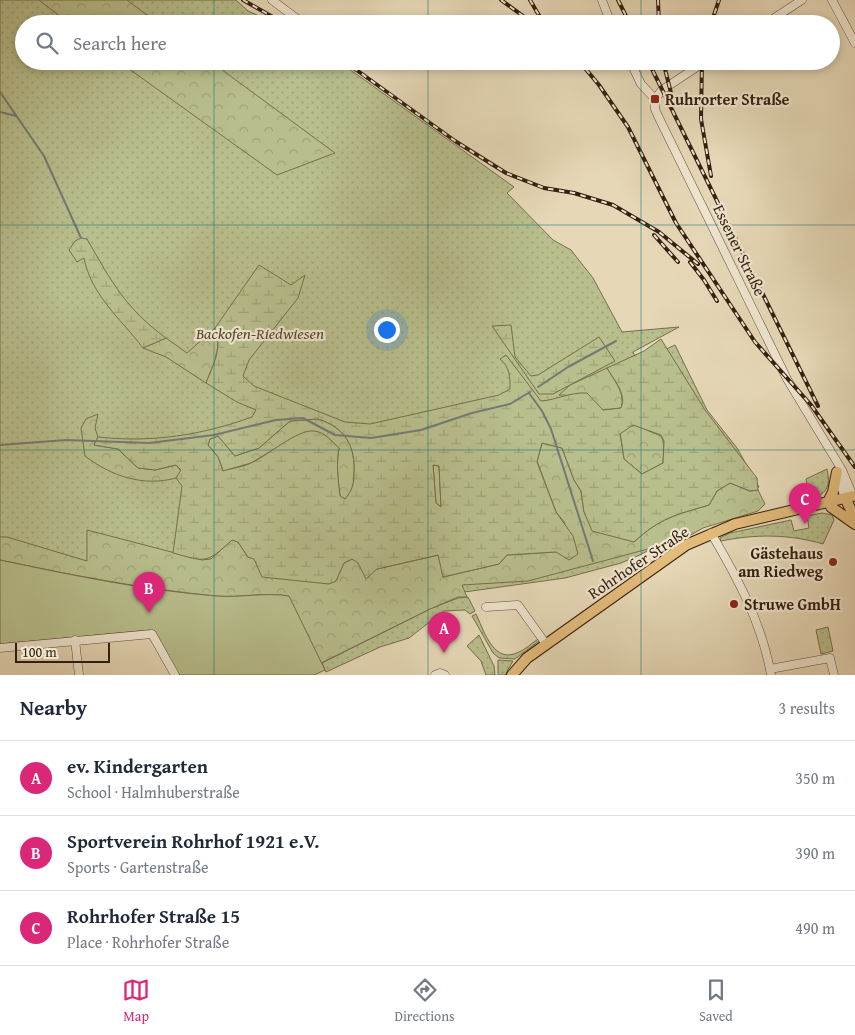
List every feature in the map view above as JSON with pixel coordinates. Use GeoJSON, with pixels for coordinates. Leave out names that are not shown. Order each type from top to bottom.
{"type":"FeatureCollection","features":[{"type":"Feature","properties":{"kind":"main road"},"geometry":{"type":"LineString","coordinates":[[837,472],[830,503],[855,524]]}},
{"type":"Feature","properties":{"kind":"main road"},"geometry":{"type":"LineString","coordinates":[[850,499],[855,518]]}},
{"type":"Feature","properties":{"kind":"main road","name":"Rohrhofer Straße"},"geometry":{"type":"LineString","coordinates":[[512,675],[520,664],[546,644],[669,555],[710,533],[735,524],[850,499]]}},
{"type":"Feature","properties":{"kind":"street"},"geometry":{"type":"LineString","coordinates":[[272,0],[292,15]]}},
{"type":"Feature","properties":{"kind":"street"},"geometry":{"type":"LineString","coordinates":[[602,0],[608,15]]}},
{"type":"Feature","properties":{"kind":"street"},"geometry":{"type":"LineString","coordinates":[[779,15],[802,0]]}},
{"type":"Feature","properties":{"kind":"street"},"geometry":{"type":"LineString","coordinates":[[832,0],[855,43]]}},
{"type":"Feature","properties":{"kind":"street","name":"Essener Straße"},"geometry":{"type":"LineString","coordinates":[[634,70],[641,84],[655,99],[655,109],[658,116],[787,379],[842,470],[850,499]]}},
{"type":"Feature","properties":{"kind":"street"},"geometry":{"type":"LineString","coordinates":[[655,99],[662,90],[692,70]]}},
{"type":"Feature","properties":{"kind":"street","name":"Essener Straße"},"geometry":{"type":"LineString","coordinates":[[830,450],[837,472],[850,499]]}},
{"type":"Feature","properties":{"kind":"street"},"geometry":{"type":"LineString","coordinates":[[710,533],[744,591],[771,672],[830,658],[834,675]]}},
{"type":"Feature","properties":{"kind":"street"},"geometry":{"type":"LineString","coordinates":[[486,607],[518,605],[546,644]]}},
{"type":"Feature","properties":{"kind":"street"},"geometry":{"type":"LineString","coordinates":[[0,648],[152,634],[175,675]]}},
{"type":"Feature","properties":{"kind":"street"},"geometry":{"type":"LineString","coordinates":[[75,640],[79,675]]}},
{"type":"Feature","properties":{"kind":"street"},"geometry":{"type":"LineString","coordinates":[[435,675],[440,673],[445,675]]}},
{"type":"Feature","properties":{"kind":"green space","name":"Backofen-Riedwiesen"},"geometry":{"type":"Polygon","coordinates":[[[0,0],[236,0],[248,11],[257,15],[15,15],[15,70],[351,70],[514,187],[507,193],[553,240],[571,250],[593,278],[622,332],[679,327],[633,352],[638,362],[675,345],[707,410],[737,448],[759,487],[642,554],[621,563],[565,578],[385,603],[0,559],[0,0]]]}},
{"type":"Feature","properties":{"kind":"green space"},"geometry":{"type":"Polygon","coordinates":[[[39,0],[127,0],[147,15],[58,15],[39,0]]]}},
{"type":"Feature","properties":{"kind":"green space"},"geometry":{"type":"Polygon","coordinates":[[[131,70],[222,70],[335,153],[277,175],[131,70]]]}},
{"type":"Feature","properties":{"kind":"green space"},"geometry":{"type":"Polygon","coordinates":[[[81,238],[87,239],[112,281],[130,305],[166,338],[143,348],[100,295],[93,284],[84,258],[77,262],[69,250],[75,241],[81,238]]]}},
{"type":"Feature","properties":{"kind":"green space"},"geometry":{"type":"Polygon","coordinates":[[[259,265],[291,285],[305,275],[298,298],[249,360],[243,376],[254,386],[345,422],[370,424],[499,395],[510,389],[508,369],[500,359],[506,355],[541,401],[587,393],[603,410],[621,408],[621,392],[607,368],[644,351],[661,339],[705,410],[757,478],[758,490],[750,491],[730,483],[717,491],[709,505],[668,518],[634,542],[592,531],[584,512],[581,491],[574,480],[562,448],[542,443],[537,462],[556,512],[573,536],[578,554],[569,560],[556,552],[507,555],[499,564],[443,577],[438,555],[377,569],[366,579],[358,563],[352,559],[344,563],[336,581],[329,584],[262,577],[254,559],[248,557],[238,542],[232,540],[211,557],[205,559],[173,553],[182,486],[176,478],[181,470],[176,465],[155,470],[138,468],[118,449],[94,445],[98,437],[138,439],[176,436],[214,429],[252,417],[256,410],[237,402],[206,383],[217,350],[218,343],[215,328],[259,265]],[[318,419],[290,421],[259,448],[235,456],[218,436],[210,439],[208,445],[218,457],[223,471],[250,464],[307,431],[321,433],[339,448],[337,466],[339,490],[340,496],[345,499],[351,490],[354,478],[353,455],[347,439],[335,427],[318,419]],[[633,425],[620,434],[624,459],[642,474],[663,463],[664,441],[661,435],[633,425]],[[433,465],[436,503],[441,507],[439,466],[433,465]]]}},
{"type":"Feature","properties":{"kind":"green space"},"geometry":{"type":"Polygon","coordinates":[[[511,325],[515,357],[531,376],[538,375],[599,337],[615,361],[553,394],[539,394],[492,326],[511,325]]]}},
{"type":"Feature","properties":{"kind":"green space"},"geometry":{"type":"Polygon","coordinates":[[[215,328],[218,343],[217,350],[206,383],[166,357],[143,348],[166,338],[187,353],[215,328]]]}},
{"type":"Feature","properties":{"kind":"green space"},"geometry":{"type":"Polygon","coordinates":[[[607,368],[621,392],[621,408],[603,410],[582,398],[559,395],[570,385],[607,368]]]}},
{"type":"Feature","properties":{"kind":"green space"},"geometry":{"type":"Polygon","coordinates":[[[98,414],[95,428],[98,437],[94,445],[118,449],[138,468],[155,470],[176,465],[181,471],[176,478],[152,481],[128,478],[106,469],[85,456],[81,428],[86,419],[98,414]]]}},
{"type":"Feature","properties":{"kind":"green space"},"geometry":{"type":"Polygon","coordinates":[[[318,419],[335,427],[347,439],[351,447],[354,481],[345,499],[340,496],[339,490],[337,466],[339,448],[325,435],[283,444],[251,463],[223,471],[218,457],[208,445],[210,439],[218,436],[235,456],[259,448],[290,421],[318,419]]]}},
{"type":"Feature","properties":{"kind":"green space"},"geometry":{"type":"Polygon","coordinates":[[[637,425],[657,434],[663,440],[663,463],[642,474],[624,459],[620,434],[628,427],[637,425]]]}},
{"type":"Feature","properties":{"kind":"green space"},"geometry":{"type":"Polygon","coordinates":[[[542,443],[562,448],[574,480],[581,491],[584,512],[634,542],[668,518],[709,505],[717,491],[730,483],[750,491],[758,490],[765,504],[758,511],[703,528],[656,555],[648,549],[528,581],[462,585],[467,597],[458,597],[430,609],[321,663],[288,596],[216,596],[161,590],[0,560],[0,537],[7,537],[87,561],[87,530],[202,560],[211,559],[232,540],[238,542],[248,557],[336,581],[344,563],[352,559],[377,569],[439,555],[443,577],[499,564],[507,555],[556,552],[565,523],[556,512],[537,461],[542,443]]]}},
{"type":"Feature","properties":{"kind":"green space"},"geometry":{"type":"Polygon","coordinates":[[[433,465],[439,466],[441,507],[436,503],[433,465]]]}},
{"type":"Feature","properties":{"kind":"green space"},"geometry":{"type":"Polygon","coordinates":[[[827,469],[828,485],[826,489],[820,495],[809,500],[806,479],[827,469]]]}},
{"type":"Feature","properties":{"kind":"green space"},"geometry":{"type":"Polygon","coordinates":[[[822,513],[832,515],[834,520],[823,544],[798,538],[772,536],[746,537],[721,541],[720,538],[730,533],[791,520],[794,531],[809,528],[807,516],[822,513]]]}},
{"type":"Feature","properties":{"kind":"green space"},"geometry":{"type":"Polygon","coordinates":[[[0,560],[161,590],[225,596],[289,596],[325,670],[314,675],[178,675],[150,630],[0,644],[0,560]]]}},
{"type":"Feature","properties":{"kind":"green space"},"geometry":{"type":"Polygon","coordinates":[[[468,597],[475,611],[470,614],[465,610],[444,611],[409,638],[380,647],[326,672],[322,663],[430,609],[458,598],[468,597]]]}},
{"type":"Feature","properties":{"kind":"green space"},"geometry":{"type":"Polygon","coordinates":[[[476,614],[489,642],[500,653],[506,655],[514,654],[538,639],[539,641],[515,659],[499,658],[493,653],[472,616],[476,614]]]}},
{"type":"Feature","properties":{"kind":"green space"},"geometry":{"type":"Polygon","coordinates":[[[828,627],[833,651],[821,654],[816,630],[828,627]]]}},
{"type":"Feature","properties":{"kind":"green space"},"geometry":{"type":"Polygon","coordinates":[[[479,635],[494,666],[495,675],[486,675],[481,661],[467,646],[479,635]]]}},
{"type":"Feature","properties":{"kind":"green space"},"geometry":{"type":"Polygon","coordinates":[[[498,660],[513,661],[505,675],[498,675],[498,660]]]}},
{"type":"Feature","properties":{"kind":"waterway"},"geometry":{"type":"LineString","coordinates":[[0,92],[44,156],[81,238]]}},
{"type":"Feature","properties":{"kind":"waterway"},"geometry":{"type":"LineString","coordinates":[[0,112],[16,116]]}},
{"type":"Feature","properties":{"kind":"waterway"},"geometry":{"type":"LineString","coordinates":[[538,387],[568,367],[616,341]]}},
{"type":"Feature","properties":{"kind":"waterway"},"geometry":{"type":"LineString","coordinates":[[0,445],[66,440],[149,443],[214,435],[276,420],[303,418],[335,435],[371,438],[421,430],[472,413],[510,404],[530,392]]}},
{"type":"Feature","properties":{"kind":"waterway"},"geometry":{"type":"LineString","coordinates":[[529,393],[542,411],[551,429],[593,561]]}},
{"type":"Feature","properties":{"kind":"railway"},"geometry":{"type":"LineString","coordinates":[[243,0],[269,15]]}},
{"type":"Feature","properties":{"kind":"railway"},"geometry":{"type":"LineString","coordinates":[[501,0],[522,15]]}},
{"type":"Feature","properties":{"kind":"railway"},"geometry":{"type":"LineString","coordinates":[[530,0],[539,15]]}},
{"type":"Feature","properties":{"kind":"railway"},"geometry":{"type":"LineString","coordinates":[[618,0],[626,15]]}},
{"type":"Feature","properties":{"kind":"railway"},"geometry":{"type":"LineString","coordinates":[[658,0],[659,15]]}},
{"type":"Feature","properties":{"kind":"railway"},"geometry":{"type":"LineString","coordinates":[[714,15],[719,0]]}},
{"type":"Feature","properties":{"kind":"railway"},"geometry":{"type":"LineString","coordinates":[[356,70],[455,141],[506,173],[544,188],[574,193],[613,205],[659,232],[698,264]]}},
{"type":"Feature","properties":{"kind":"railway"},"geometry":{"type":"LineString","coordinates":[[586,70],[628,127],[676,223],[755,342],[811,405],[855,467]]}},
{"type":"Feature","properties":{"kind":"railway"},"geometry":{"type":"LineString","coordinates":[[652,70],[818,406]]}},
{"type":"Feature","properties":{"kind":"railway"},"geometry":{"type":"LineString","coordinates":[[665,70],[672,97]]}},
{"type":"Feature","properties":{"kind":"railway"},"geometry":{"type":"LineString","coordinates":[[702,70],[701,119],[711,176]]}},
{"type":"Feature","properties":{"kind":"railway"},"geometry":{"type":"LineString","coordinates":[[654,235],[678,262]]}},
{"type":"Feature","properties":{"kind":"railway"},"geometry":{"type":"LineString","coordinates":[[690,262],[717,301]]}},
{"type":"Feature","properties":{"kind":"place","name":"Ruhrorter Straße"},"geometry":{"type":"Point","coordinates":[655,99]}},
{"type":"Feature","properties":{"kind":"place","name":"Rohrhofer Straße 15"},"geometry":{"type":"Point","coordinates":[805,524]}},
{"type":"Feature","properties":{"kind":"place","name":"Gästehaus am Riedweg"},"geometry":{"type":"Point","coordinates":[833,562]}},
{"type":"Feature","properties":{"kind":"place","name":"Struwe GmbH"},"geometry":{"type":"Point","coordinates":[734,604]}},
{"type":"Feature","properties":{"kind":"place","name":"Sportverein Rohrhof 1921 e.V."},"geometry":{"type":"Point","coordinates":[149,613]}},
{"type":"Feature","properties":{"kind":"place","name":"ev. Kindergarten"},"geometry":{"type":"Point","coordinates":[444,653]}}]}
